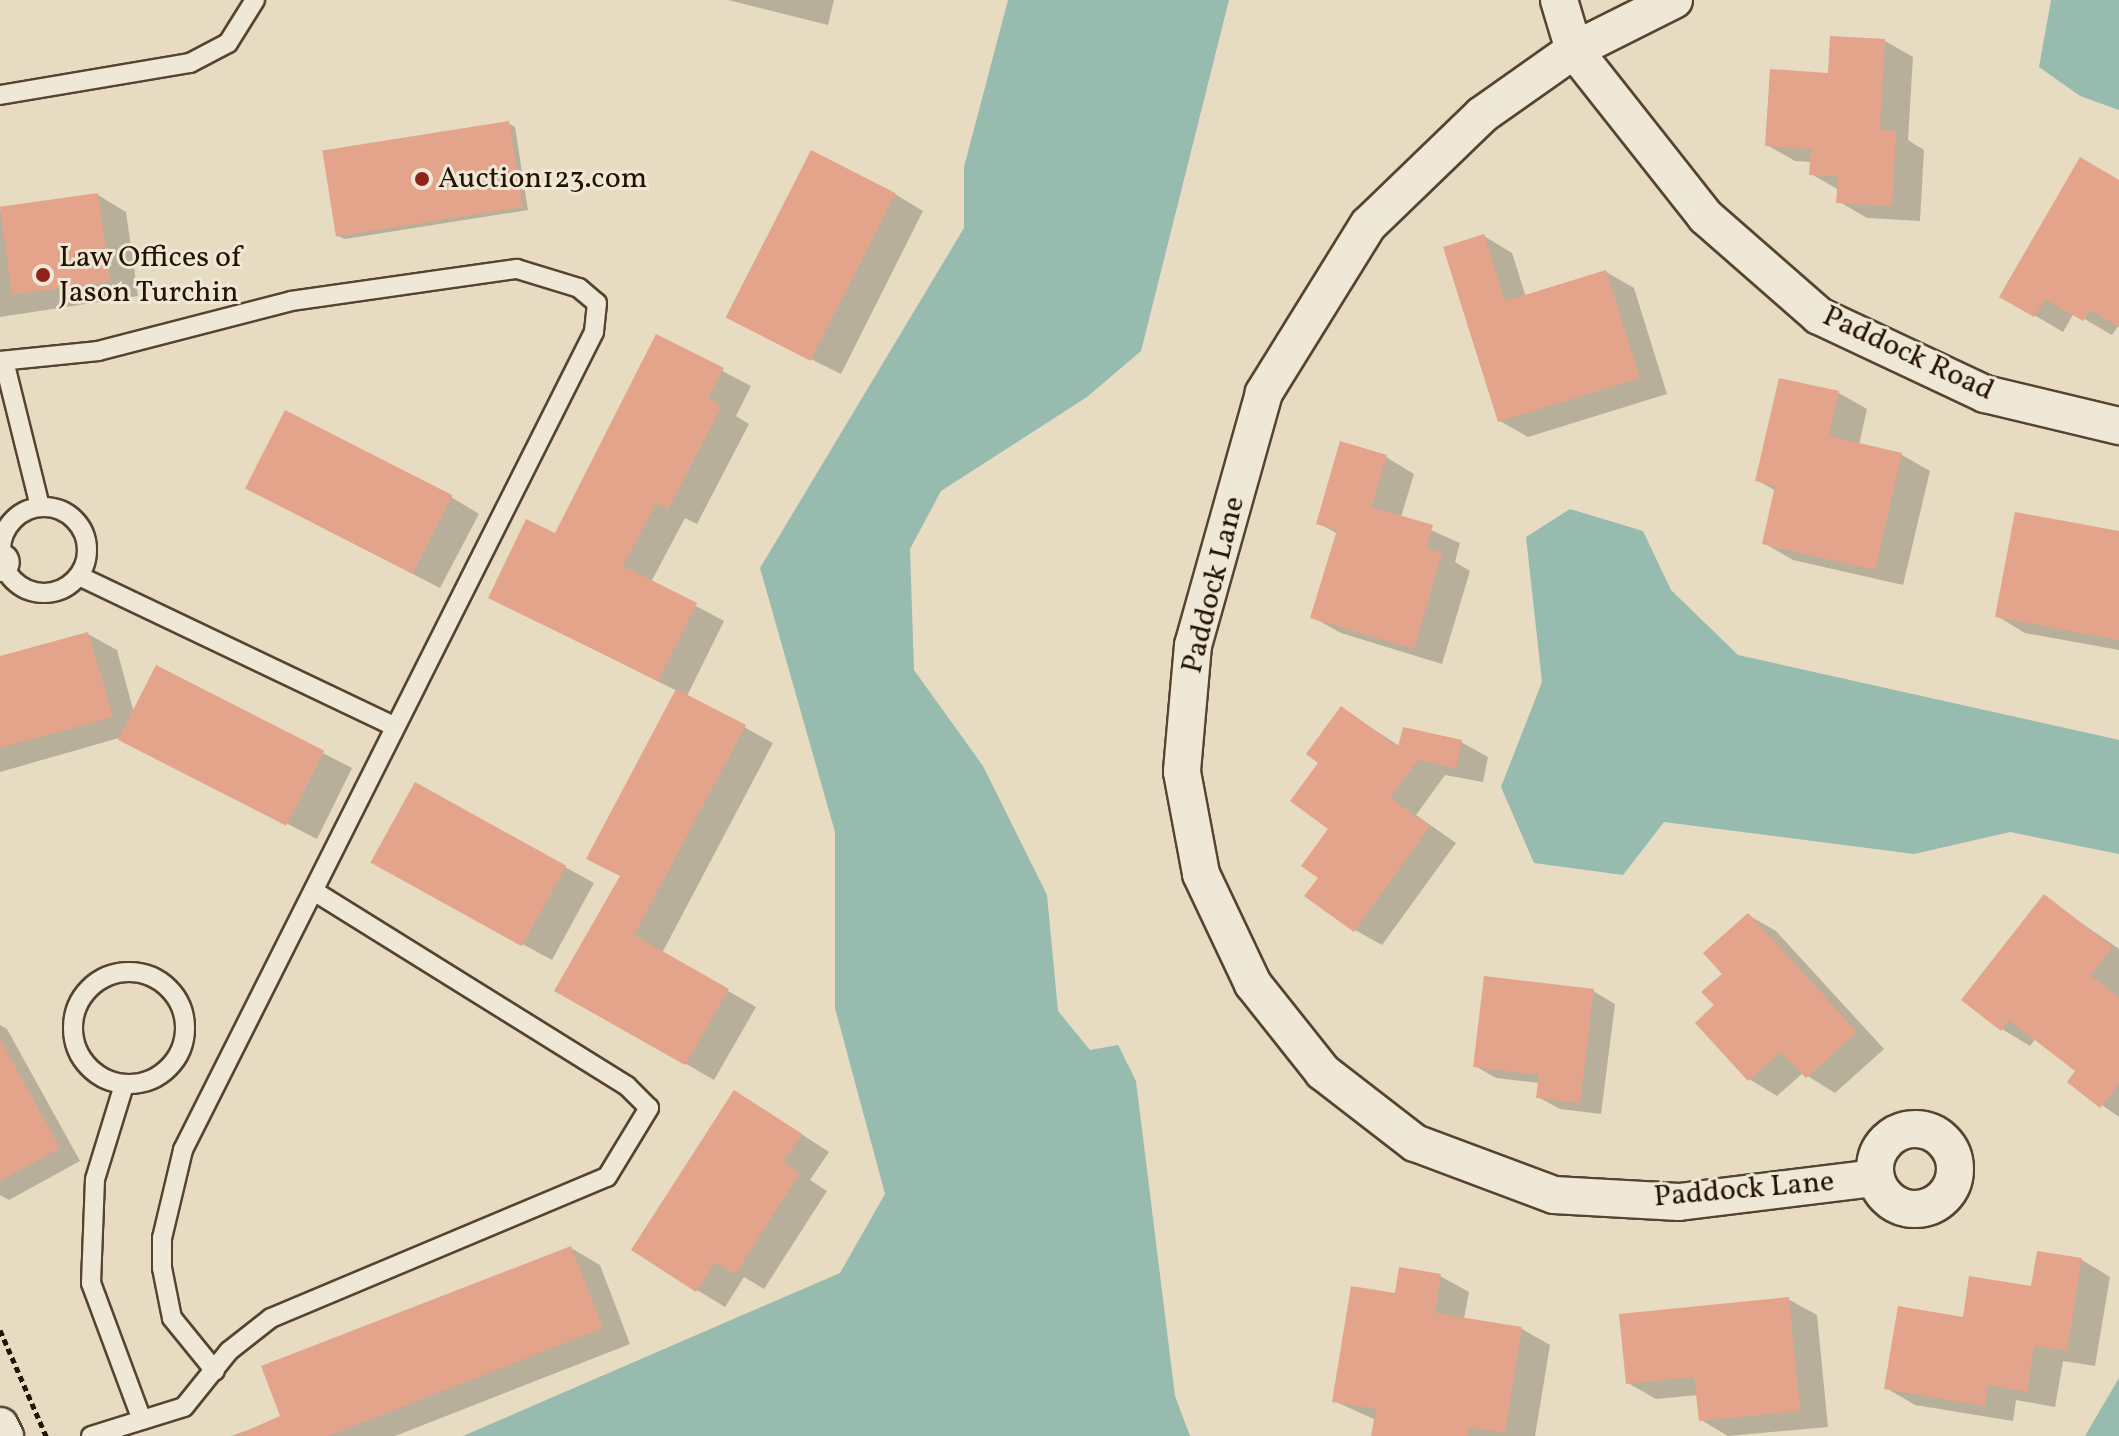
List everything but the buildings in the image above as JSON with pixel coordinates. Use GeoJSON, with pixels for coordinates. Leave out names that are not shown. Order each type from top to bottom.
{"type":"FeatureCollection","features":[{"type":"Feature","properties":{"kind":"street","name":"Paddock Road"},"geometry":{"type":"LineString","coordinates":[[1559,0],[1574,50],[1706,217],[1819,316],[1985,394],[2119,426]]}},
{"type":"Feature","properties":{"kind":"street","name":"Paddock Lane"},"geometry":{"type":"LineString","coordinates":[[1674,0],[1574,50],[1482,115],[1368,225],[1264,393],[1193,645],[1182,772],[1201,874],[1253,984],[1323,1072],[1415,1143],[1554,1195],[1679,1202],[1875,1178]]}},
{"type":"Feature","properties":{"kind":"street"},"geometry":{"type":"LineString","coordinates":[[0,1426],[5,1436]]}},
{"type":"Feature","properties":{"kind":"lane"},"geometry":{"type":"LineString","coordinates":[[0,95],[190,63],[228,43],[255,0]]}},
{"type":"Feature","properties":{"kind":"lane"},"geometry":{"type":"LineString","coordinates":[[40,506],[2,361],[98,351],[291,301],[517,269],[579,288],[597,303],[594,332],[393,726],[314,891],[183,1150],[162,1238],[172,1318],[215,1371]]}},
{"type":"Feature","properties":{"kind":"lane"},"geometry":{"type":"LineString","coordinates":[[40,506],[56,507],[81,525],[87,555],[79,576],[68,586],[38,593],[19,586],[1,563],[7,526],[25,510],[40,506]]}},
{"type":"Feature","properties":{"kind":"lane"},"geometry":{"type":"LineString","coordinates":[[79,576],[393,726]]}},
{"type":"Feature","properties":{"kind":"lane"},"geometry":{"type":"LineString","coordinates":[[91,1436],[184,1407],[229,1351],[271,1318],[607,1177],[649,1108],[627,1086],[314,891]]}},
{"type":"Feature","properties":{"kind":"lane"},"geometry":{"type":"LineString","coordinates":[[138,973],[174,994],[185,1031],[175,1060],[161,1074],[124,1085],[88,1069],[75,1043],[73,1014],[85,992],[100,979],[138,973]]}},
{"type":"Feature","properties":{"kind":"lane"},"geometry":{"type":"LineString","coordinates":[[124,1085],[95,1179],[91,1283],[142,1420]]}},
{"type":"Feature","properties":{"kind":"path"},"geometry":{"type":"LineString","coordinates":[[0,1330],[46,1436]]}},
{"type":"Feature","properties":{"kind":"water"},"geometry":{"type":"Polygon","coordinates":[[[1008,0],[1229,0],[1141,351],[1087,397],[941,491],[910,549],[914,670],[983,766],[1047,895],[1058,1011],[1090,1050],[1118,1045],[1136,1081],[1175,1396],[1190,1436],[463,1436],[840,1273],[885,1194],[835,1008],[835,832],[760,568],[964,228],[964,167],[1008,0]]]}},
{"type":"Feature","properties":{"kind":"water"},"geometry":{"type":"Polygon","coordinates":[[[2051,0],[2119,0],[2119,110],[2080,96],[2039,67],[2051,0]]]}},
{"type":"Feature","properties":{"kind":"water"},"geometry":{"type":"Polygon","coordinates":[[[1570,509],[1643,531],[1671,590],[1738,655],[2119,740],[2119,854],[2010,832],[1914,854],[1664,822],[1623,875],[1534,863],[1501,787],[1542,682],[1526,537],[1570,509]]]}},
{"type":"Feature","properties":{"kind":"water"},"geometry":{"type":"Polygon","coordinates":[[[2119,1378],[2119,1436],[2085,1436],[2119,1378]]]}},
{"type":"Feature","properties":{"kind":"place","name":"Auction123.com"},"geometry":{"type":"Point","coordinates":[422,179]}},
{"type":"Feature","properties":{"kind":"place","name":"Law Offices of Jason Turchin"},"geometry":{"type":"Point","coordinates":[43,275]}}]}
